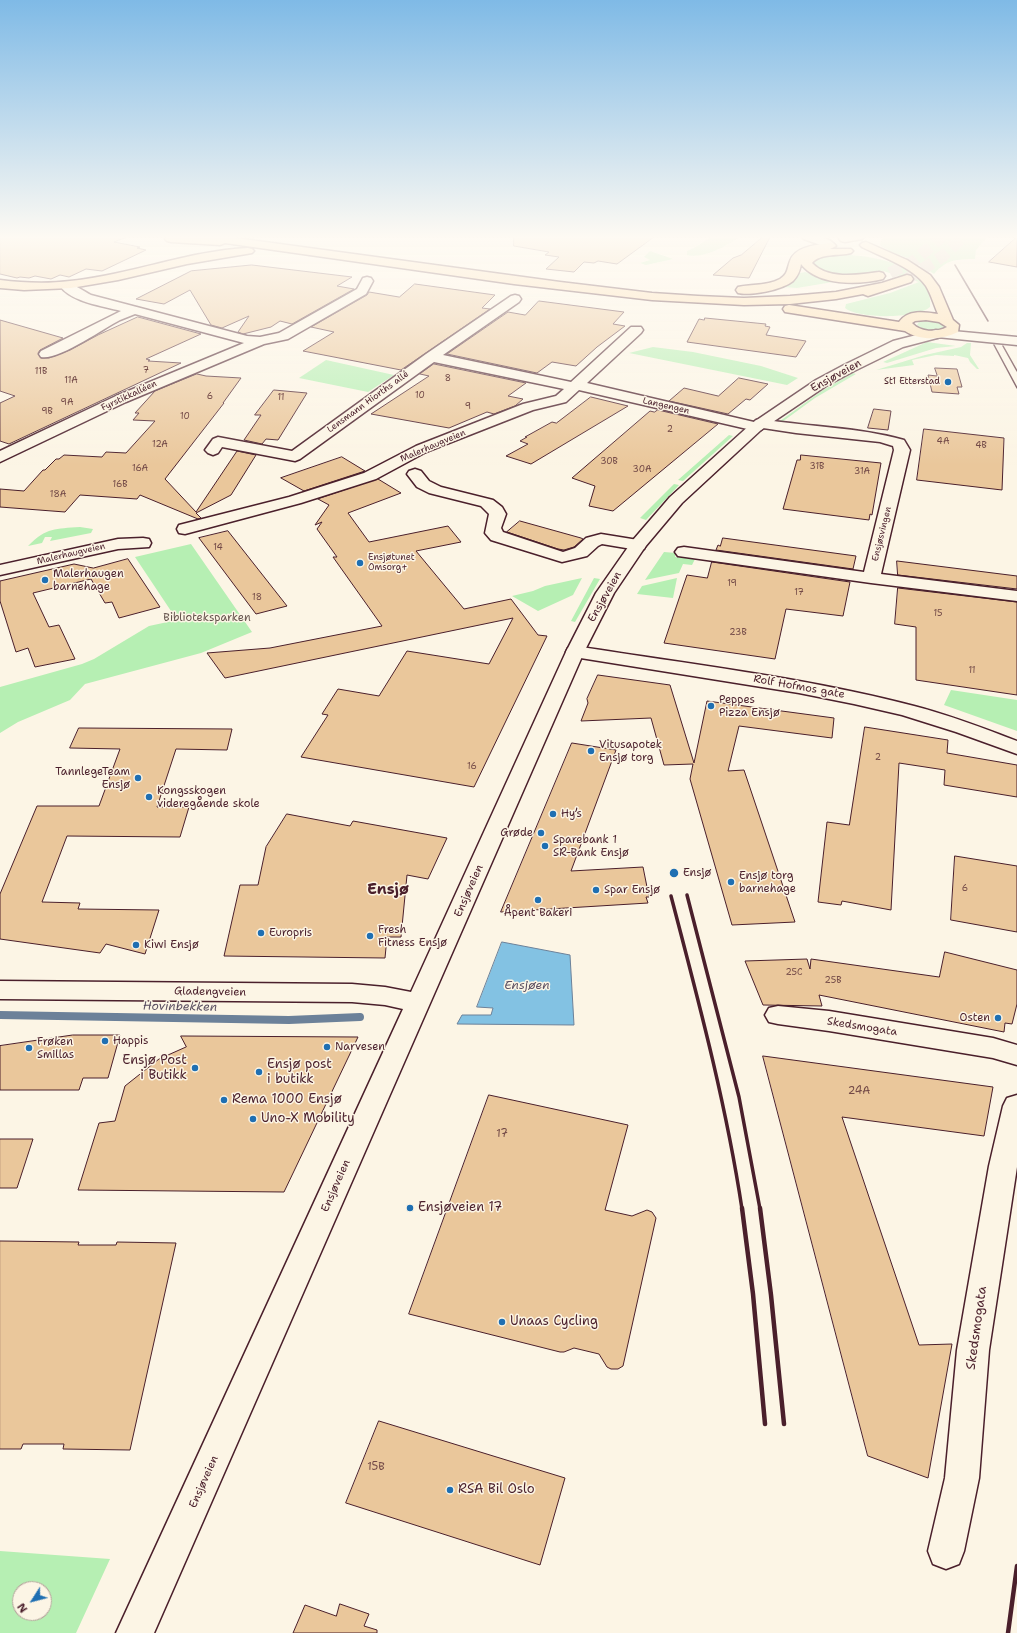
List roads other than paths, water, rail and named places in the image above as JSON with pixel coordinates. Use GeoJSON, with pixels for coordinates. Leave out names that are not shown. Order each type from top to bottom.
{"type":"FeatureCollection","features":[{"type":"Feature","properties":{"kind":"highway"},"geometry":{"type":"LineString","coordinates":[[826,313],[913,323],[938,317],[950,323]]}},
{"type":"Feature","properties":{"kind":"highway"},"geometry":{"type":"LineString","coordinates":[[848,313],[913,323],[939,334],[951,331],[954,327],[944,313]]}},
{"type":"Feature","properties":{"kind":"highway"},"geometry":{"type":"LineString","coordinates":[[913,323],[927,313]]}},
{"type":"Feature","properties":{"kind":"street"},"geometry":{"type":"LineString","coordinates":[[46,354],[80,338],[116,317],[126,313]]}},
{"type":"Feature","properties":{"kind":"street"},"geometry":{"type":"LineString","coordinates":[[147,313],[248,340],[260,341],[283,336],[323,313]]}},
{"type":"Feature","properties":{"kind":"street","name":"Lensmann Hiorths allé"},"geometry":{"type":"LineString","coordinates":[[213,450],[218,442],[295,456],[495,313]]}},
{"type":"Feature","properties":{"kind":"street","name":"Ensjøveien"},"geometry":{"type":"LineString","coordinates":[[898,344],[913,323]]}},
{"type":"Feature","properties":{"kind":"street"},"geometry":{"type":"LineString","coordinates":[[950,323],[1010,341]]}},
{"type":"Feature","properties":{"kind":"street","name":"Malerhaugveien"},"geometry":{"type":"LineString","coordinates":[[185,529],[295,500],[370,476],[420,449],[528,407],[561,399],[636,330]]}},
{"type":"Feature","properties":{"kind":"street"},"geometry":{"type":"LineString","coordinates":[[939,334],[1010,341]]}},
{"type":"Feature","properties":{"kind":"street","name":"Ensjøveien"},"geometry":{"type":"LineString","coordinates":[[135,1633],[419,1003],[575,652],[606,593],[638,545],[676,500],[758,425],[821,383],[849,368],[898,344],[939,334]]}},
{"type":"Feature","properties":{"kind":"street","name":"Fyrstikkalléen"},"geometry":{"type":"LineString","coordinates":[[0,457],[120,399],[260,341]]}},
{"type":"Feature","properties":{"kind":"street","name":"Langengen"},"geometry":{"type":"LineString","coordinates":[[432,357],[758,425]]}},
{"type":"Feature","properties":{"kind":"street","name":"Ensjøsvingen"},"geometry":{"type":"LineString","coordinates":[[758,425],[881,438],[899,444],[902,450],[871,578]]}},
{"type":"Feature","properties":{"kind":"street"},"geometry":{"type":"LineString","coordinates":[[415,474],[423,484],[435,490],[487,503],[494,507],[498,515],[492,529],[493,533],[497,536],[562,557],[581,552],[592,542],[601,539],[638,545]]}},
{"type":"Feature","properties":{"kind":"street","name":"Malerhaugveien"},"geometry":{"type":"LineString","coordinates":[[0,570],[118,544],[143,543]]}},
{"type":"Feature","properties":{"kind":"street"},"geometry":{"type":"LineString","coordinates":[[684,552],[871,578],[1017,596]]}},
{"type":"Feature","properties":{"kind":"street","name":"Rolf Hofmos gate"},"geometry":{"type":"LineString","coordinates":[[575,652],[809,688],[855,697],[937,718],[965,727],[1017,748]]}},
{"type":"Feature","properties":{"kind":"street","name":"Gladengveien"},"geometry":{"type":"LineString","coordinates":[[0,990],[352,993],[385,996],[419,1003]]}},
{"type":"Feature","properties":{"kind":"street","name":"Skedsmogata"},"geometry":{"type":"LineString","coordinates":[[778,1015],[829,1021],[985,1046],[1017,1054]]}},
{"type":"Feature","properties":{"kind":"street","name":"Skedsmogata"},"geometry":{"type":"LineString","coordinates":[[946,1551],[962,1478],[973,1350],[990,1241],[1003,1166],[1017,1106]]}},
{"type":"Feature","properties":{"kind":"water","name":"Ensjøen"},"geometry":{"type":"Polygon","coordinates":[[[502,942],[570,955],[574,1025],[457,1024],[462,1015],[491,1015],[493,1008],[477,1007],[502,942]]]}},
{"type":"Feature","properties":{"kind":"waterway","name":"Hovinbekken"},"geometry":{"type":"LineString","coordinates":[[0,1015],[289,1020],[360,1017]]}},
{"type":"Feature","properties":{"kind":"railway"},"geometry":{"type":"LineString","coordinates":[[983,313],[988,321]]}},
{"type":"Feature","properties":{"kind":"railway"},"geometry":{"type":"LineString","coordinates":[[994,345],[1017,388]]}},
{"type":"Feature","properties":{"kind":"railway"},"geometry":{"type":"LineString","coordinates":[[1003,346],[1017,371]]}},
{"type":"Feature","properties":{"kind":"railway"},"geometry":{"type":"LineString","coordinates":[[687,895],[739,1097],[760,1209]]}},
{"type":"Feature","properties":{"kind":"railway"},"geometry":{"type":"LineString","coordinates":[[671,896],[720,1091],[742,1209]]}},
{"type":"Feature","properties":{"kind":"railway"},"geometry":{"type":"LineString","coordinates":[[742,1208],[753,1294],[765,1424]]}},
{"type":"Feature","properties":{"kind":"railway"},"geometry":{"type":"LineString","coordinates":[[760,1208],[771,1295],[784,1424]]}},
{"type":"Feature","properties":{"kind":"railway"},"geometry":{"type":"LineString","coordinates":[[1008,1633],[1017,1566]]}},
{"type":"Feature","properties":{"kind":"place","name":"St1 Etterstad"},"geometry":{"type":"Point","coordinates":[948,382]}},
{"type":"Feature","properties":{"kind":"place","name":"Ensjøtunet Omsorg+"},"geometry":{"type":"Point","coordinates":[360,563]}},
{"type":"Feature","properties":{"kind":"place","name":"Malerhaugen barnehage"},"geometry":{"type":"Point","coordinates":[45,580]}},
{"type":"Feature","properties":{"kind":"place","name":"Peppes Pizza Ensjø"},"geometry":{"type":"Point","coordinates":[711,706]}},
{"type":"Feature","properties":{"kind":"place","name":"Vitusapotek Ensjø torg"},"geometry":{"type":"Point","coordinates":[591,751]}},
{"type":"Feature","properties":{"kind":"place","name":"TannlegeTeam Ensjø"},"geometry":{"type":"Point","coordinates":[138,778]}},
{"type":"Feature","properties":{"kind":"place","name":"Kongsskogen videregående skole"},"geometry":{"type":"Point","coordinates":[149,797]}},
{"type":"Feature","properties":{"kind":"place","name":"Hy’s"},"geometry":{"type":"Point","coordinates":[553,814]}},
{"type":"Feature","properties":{"kind":"place","name":"Grøde"},"geometry":{"type":"Point","coordinates":[541,833]}},
{"type":"Feature","properties":{"kind":"place","name":"Sparebank 1 SR-Bank Ensjø"},"geometry":{"type":"Point","coordinates":[545,846]}},
{"type":"Feature","properties":{"kind":"place","name":"Ensjø"},"geometry":{"type":"Point","coordinates":[674,873]}},
{"type":"Feature","properties":{"kind":"place","name":"Ensjø torg barnehage"},"geometry":{"type":"Point","coordinates":[731,882]}},
{"type":"Feature","properties":{"kind":"place","name":"Spar Ensjø"},"geometry":{"type":"Point","coordinates":[596,890]}},
{"type":"Feature","properties":{"kind":"place","name":"Åpent Bakeri"},"geometry":{"type":"Point","coordinates":[538,900]}},
{"type":"Feature","properties":{"kind":"place","name":"Europris"},"geometry":{"type":"Point","coordinates":[261,933]}},
{"type":"Feature","properties":{"kind":"place","name":"Fresh Fitness Ensjø"},"geometry":{"type":"Point","coordinates":[370,936]}},
{"type":"Feature","properties":{"kind":"place","name":"Kiwi Ensjø"},"geometry":{"type":"Point","coordinates":[136,945]}},
{"type":"Feature","properties":{"kind":"place","name":"Osten"},"geometry":{"type":"Point","coordinates":[998,1018]}},
{"type":"Feature","properties":{"kind":"place","name":"Happis"},"geometry":{"type":"Point","coordinates":[105,1041]}},
{"type":"Feature","properties":{"kind":"place","name":"Narvesen"},"geometry":{"type":"Point","coordinates":[327,1047]}},
{"type":"Feature","properties":{"kind":"place","name":"Frøken Smillas"},"geometry":{"type":"Point","coordinates":[29,1048]}},
{"type":"Feature","properties":{"kind":"place","name":"Ensjø Post i Butikk"},"geometry":{"type":"Point","coordinates":[195,1068]}},
{"type":"Feature","properties":{"kind":"place","name":"Ensjø post i butikk"},"geometry":{"type":"Point","coordinates":[259,1072]}},
{"type":"Feature","properties":{"kind":"place","name":"Rema 1000 Ensjø"},"geometry":{"type":"Point","coordinates":[224,1100]}},
{"type":"Feature","properties":{"kind":"place","name":"Uno-X Mobility"},"geometry":{"type":"Point","coordinates":[253,1119]}},
{"type":"Feature","properties":{"kind":"place","name":"Ensjøveien 17"},"geometry":{"type":"Point","coordinates":[410,1208]}},
{"type":"Feature","properties":{"kind":"place","name":"Unaas Cycling"},"geometry":{"type":"Point","coordinates":[502,1322]}},
{"type":"Feature","properties":{"kind":"place","name":"RSA Bil Oslo"},"geometry":{"type":"Point","coordinates":[450,1490]}},
{"type":"Feature","properties":{"kind":"district","name":"Ensjø"},"geometry":{"type":"Point","coordinates":[388,890]}},
{"type":"Feature","properties":{"kind":"park label","name":"Biblioteksparken"},"geometry":{"type":"Point","coordinates":[207,618]}}]}
